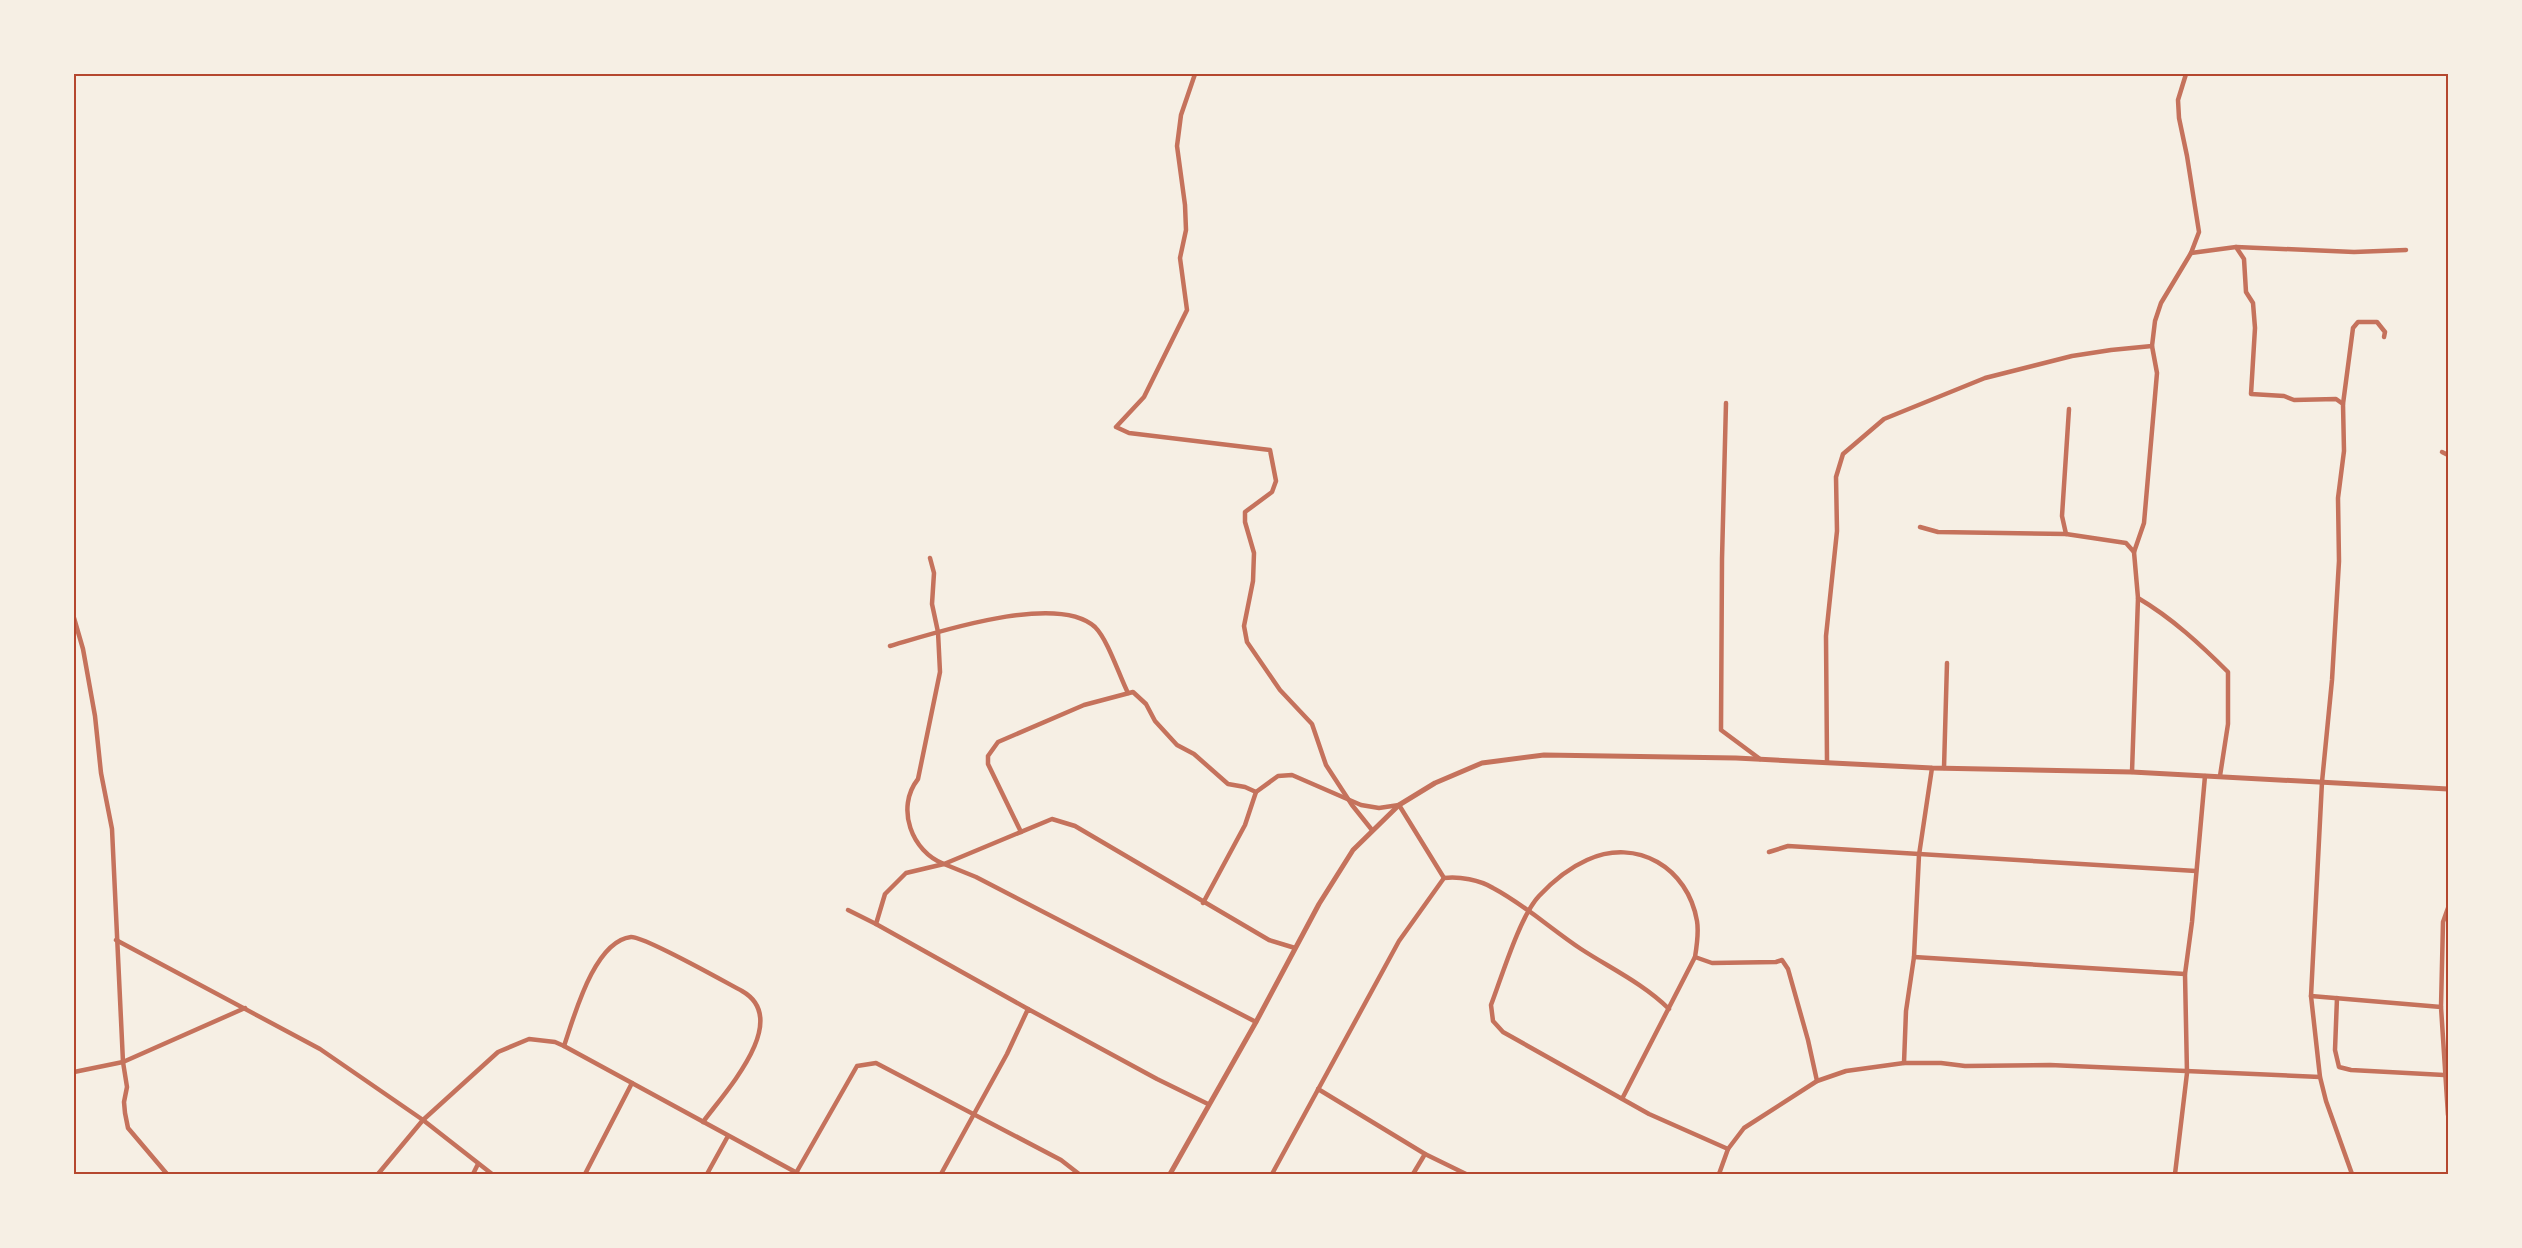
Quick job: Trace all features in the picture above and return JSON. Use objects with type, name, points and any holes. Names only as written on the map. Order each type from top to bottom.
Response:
[{"type":"street","points":[[1195,74],[1181,115],[1177,146],[1185,206],[1186,230],[1180,258],[1187,309],[1144,397],[1116,428],[1129,433],[1270,450],[1276,481],[1272,492],[1245,512],[1245,522],[1254,553],[1253,581],[1244,626],[1246,642],[1280,690],[1312,724],[1326,765],[1372,830]]},
{"type":"street","points":[[2132,772],[2138,598],[2134,552],[2144,523],[2157,373],[2152,346],[2155,321],[2161,303],[2191,253],[2199,232],[2179,118],[2178,100],[2186,74]]},
{"type":"street","points":[[2191,253],[2236,247],[2354,252],[2406,250]]},
{"type":"street","points":[[2236,247],[2244,259],[2246,292],[2253,303],[2251,394],[2284,396],[2294,400],[2336,399],[2343,404]]},
{"type":"street","points":[[2352,1174],[2320,1077],[2312,996],[2322,782],[2332,680],[2338,573],[2338,498],[2344,451],[2343,404],[2353,328],[2358,322],[2377,322],[2385,332],[2384,338]]},
{"type":"street","points":[[1827,762],[1826,636],[1837,531],[1836,477],[1843,454],[1884,419],[1985,378],[2072,357],[2152,346]]},
{"type":"street","points":[[1726,403],[1721,730],[1760,759]]},
{"type":"street","points":[[2066,534],[2062,516],[2069,409]]},
{"type":"street","points":[[2442,452],[2448,455]]},
{"type":"street","points":[[1920,527],[1938,532],[2066,534],[2126,543],[2134,552]]},
{"type":"street","points":[[930,558],[934,573],[932,604],[939,632],[940,672],[918,779],[913,785],[906,812],[917,842],[931,859],[976,877],[1257,1022]]},
{"type":"street","points":[[2138,598],[2157,609],[2205,649],[2228,672],[2228,724],[2220,776]]},
{"type":"street","points":[[890,646],[1002,617],[1034,614],[1080,616],[1100,633],[1128,693]]},
{"type":"street","points":[[74,618],[83,649],[95,716],[101,773],[112,829],[123,1062],[127,1087],[124,1102],[129,1128],[167,1174]]},
{"type":"street","points":[[1944,768],[1943,738],[1947,663]]},
{"type":"street","points":[[1021,832],[988,764],[988,756],[998,742],[1084,705],[1133,692],[1146,704],[1155,721],[1177,745],[1194,754],[1228,783],[1256,792]]},
{"type":"street","points":[[1170,1174],[1257,1022],[1319,904],[1353,850],[1399,805],[1435,783],[1482,763],[1544,755],[1704,757],[1932,768],[2132,772],[2448,789]]},
{"type":"street","points":[[1904,1063],[1906,1011],[1914,957],[1919,855],[1932,768]]},
{"type":"street","points":[[1203,903],[1245,825],[1256,792],[1278,776],[1292,775],[1348,799],[1379,808],[1399,805]]},
{"type":"street","points":[[2175,1174],[2187,1073],[2185,974],[2205,776]]},
{"type":"street","points":[[1399,805],[1444,878]]},
{"type":"street","points":[[876,924],[885,894],[906,873],[944,864],[1052,819],[1075,826],[1269,940],[1295,948]]},
{"type":"street","points":[[1769,852],[1788,846],[1883,850],[1919,855],[2196,871]]},
{"type":"street","points":[[1622,1099],[1695,957],[1698,937],[1697,920],[1688,891],[1672,871],[1645,856],[1629,852],[1589,859],[1553,882],[1529,909],[1491,1005],[1493,1021],[1503,1032],[1648,1114],[1728,1149]]},
{"type":"street","points":[[1272,1174],[1400,941],[1444,878],[1451,877],[1482,883],[1529,909],[1565,938],[1655,996],[1669,1009]]},
{"type":"street","points":[[2448,908],[2443,922],[2441,1007],[2448,1115]]},
{"type":"street","points":[[848,910],[1157,1079],[1208,1104]]},
{"type":"street","points":[[564,1046],[580,997],[594,969],[608,950],[630,937],[639,938],[670,953],[753,997],[758,1006],[760,1025],[758,1038],[746,1063],[703,1122]]},
{"type":"street","points":[[116,940],[320,1049],[423,1120],[492,1174]]},
{"type":"street","points":[[1695,957],[1712,963],[1782,960],[1788,969],[1817,1081]]},
{"type":"street","points":[[1914,957],[2185,974]]},
{"type":"street","points":[[2312,996],[2441,1007]]},
{"type":"street","points":[[2337,998],[2335,1050],[2339,1067],[2351,1070],[2444,1075]]},
{"type":"street","points":[[74,1072],[123,1062],[246,1008]]},
{"type":"street","points":[[941,1174],[1028,1009]]},
{"type":"street","points":[[378,1174],[423,1120],[506,1047],[529,1039],[555,1042],[564,1046],[797,1174],[857,1066],[863,1063],[876,1063],[1061,1160],[1079,1174]]},
{"type":"street","points":[[1719,1174],[1728,1149],[1744,1128],[1817,1081],[1846,1071],[1904,1063],[1941,1063],[1965,1066],[2050,1065],[2187,1073],[2320,1077]]},
{"type":"street","points":[[585,1174],[632,1083]]},
{"type":"street","points":[[1318,1089],[1425,1154],[1466,1174]]},
{"type":"street","points":[[707,1174],[728,1136]]},
{"type":"street","points":[[1413,1174],[1425,1154]]},
{"type":"street","points":[[473,1174],[478,1164]]}]
